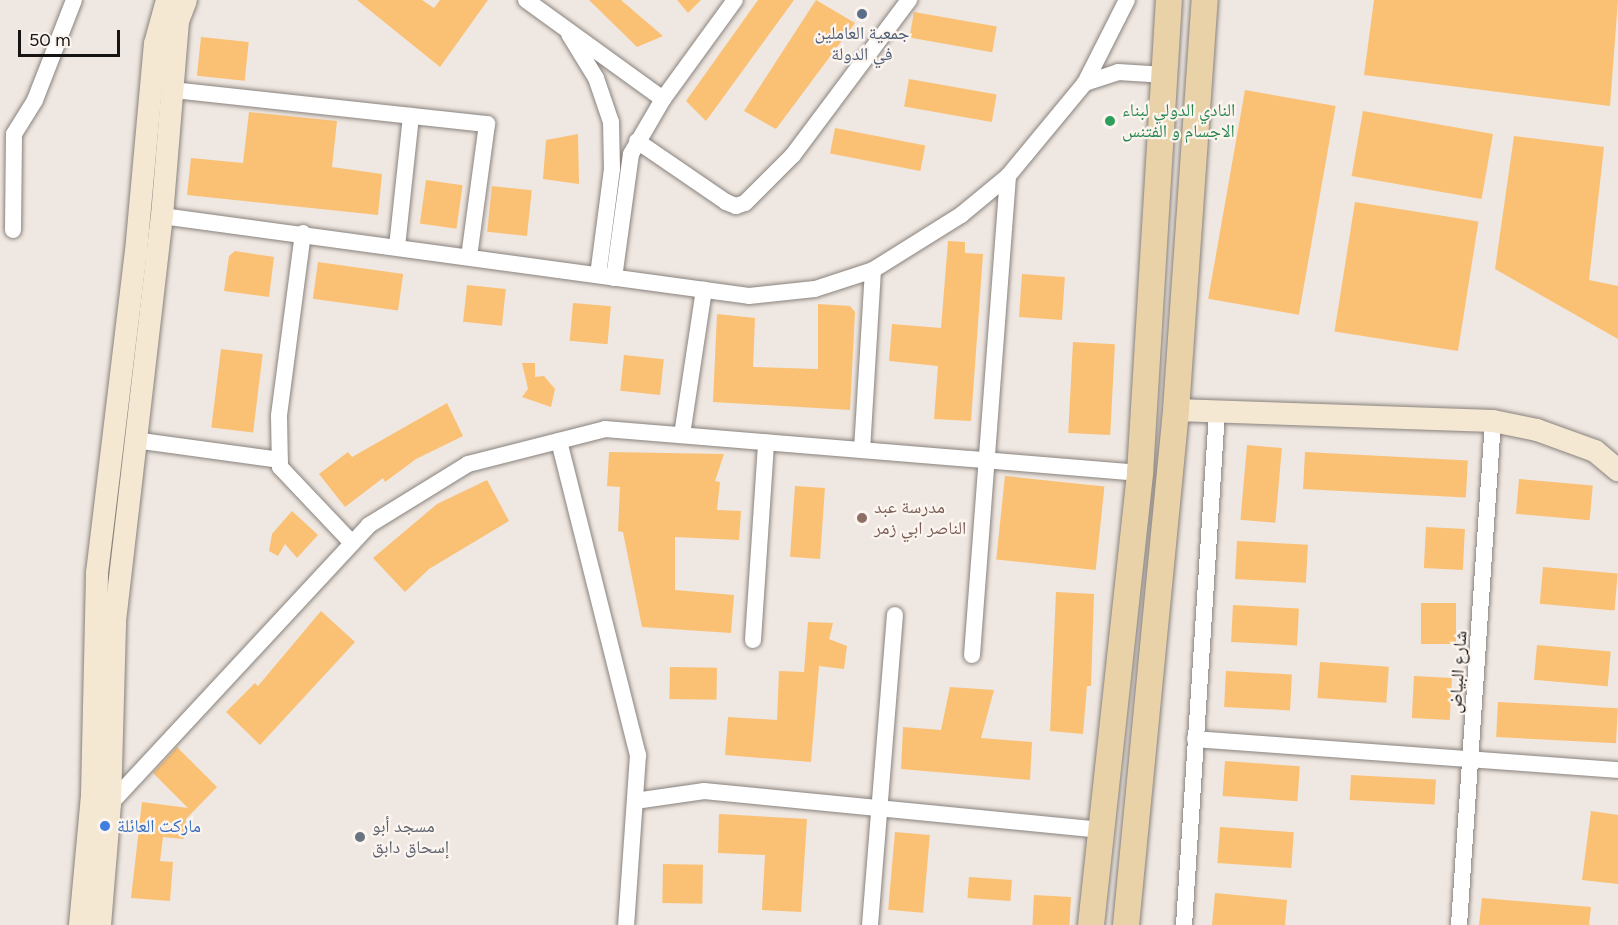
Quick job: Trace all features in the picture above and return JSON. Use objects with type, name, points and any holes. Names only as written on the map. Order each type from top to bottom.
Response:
[{"type":"main road","points":[[80,925],[92,795],[97,573],[136,252],[155,44],[167,0]]},
{"type":"main road","points":[[100,925],[110,804],[115,621],[134,440],[162,216],[178,21],[186,0]]},
{"type":"main road","points":[[1091,925],[1099,830],[1140,473],[1169,0]]},
{"type":"main road","points":[[1126,925],[1176,410],[1205,0]]},
{"type":"main road","points":[[1176,410],[1493,421],[1537,430],[1595,451],[1618,470]]},
{"type":"street","points":[[13,230],[14,134],[35,100],[74,0]]},
{"type":"street","points":[[526,0],[569,34],[663,99]]},
{"type":"street","points":[[606,277],[627,171],[637,141],[663,99],[735,0]]},
{"type":"street","points":[[637,141],[726,202],[736,206],[745,203],[793,155],[909,0]]},
{"type":"street","points":[[162,216],[303,233],[749,296],[815,289],[873,270],[961,215],[1008,176],[1085,83],[1126,0]]},
{"type":"street","points":[[569,34],[601,88],[613,146],[606,277]]},
{"type":"street","points":[[1085,83],[1129,71],[1166,75]]},
{"type":"street","points":[[173,90],[486,124],[469,257]]},
{"type":"street","points":[[397,247],[411,116]]},
{"type":"street","points":[[972,655],[1008,176]]},
{"type":"street","points":[[303,233],[279,416],[280,467],[352,543]]},
{"type":"street","points":[[862,450],[873,270]]},
{"type":"street","points":[[682,435],[705,290]]},
{"type":"street","points":[[1184,925],[1217,412]]},
{"type":"street","name":"شارع البياض","points":[[1458,925],[1473,759],[1493,421]]},
{"type":"street","points":[[110,804],[369,525],[468,464],[605,429],[1140,473]]},
{"type":"street","points":[[134,440],[280,460]]},
{"type":"street","points":[[559,441],[638,755],[626,925]]},
{"type":"street","points":[[753,640],[766,442]]},
{"type":"street","points":[[870,925],[895,615]]},
{"type":"street","points":[[1195,739],[1618,770]]},
{"type":"street","points":[[635,801],[704,791],[1099,830]]},
{"type":"building","points":[[357,0],[422,0],[434,8],[440,0],[488,0],[440,67]]},
{"type":"building","points":[[589,0],[621,0],[663,36],[637,47]]},
{"type":"building","points":[[677,0],[701,0],[688,13]]},
{"type":"building","points":[[758,0],[794,0],[706,121],[686,101]]},
{"type":"building","points":[[816,0],[855,23],[776,129],[744,111]]},
{"type":"building","points":[[1374,0],[1618,0],[1610,106],[1364,75]]},
{"type":"building","points":[[914,12],[997,27],[992,52],[909,38]]},
{"type":"building","points":[[201,37],[249,42],[245,81],[197,76]]},
{"type":"building","points":[[909,79],[997,94],[992,122],[904,107]]},
{"type":"building","points":[[1245,90],[1336,106],[1299,315],[1208,299]]},
{"type":"building","points":[[1363,111],[1493,134],[1482,199],[1352,176]]},
{"type":"building","points":[[249,112],[337,121],[332,167],[382,174],[378,215],[187,195],[191,158],[243,163]]},
{"type":"building","points":[[835,128],[925,146],[920,171],[830,154]]},
{"type":"building","points":[[578,134],[579,184],[543,179],[546,140]]},
{"type":"building","points":[[1514,136],[1604,147],[1589,280],[1618,286],[1618,339],[1495,269]]},
{"type":"building","points":[[426,180],[463,185],[457,229],[420,224]]},
{"type":"building","points":[[492,186],[532,190],[527,236],[487,232]]},
{"type":"building","points":[[1355,202],[1478,222],[1458,351],[1335,331]]},
{"type":"building","points":[[948,241],[965,242],[965,253],[983,254],[971,421],[934,419],[938,366],[889,361],[892,324],[941,328]]},
{"type":"building","points":[[235,251],[274,257],[269,297],[224,291],[229,256]]},
{"type":"building","points":[[318,262],[403,274],[398,311],[313,299]]},
{"type":"building","points":[[1022,274],[1065,277],[1062,320],[1019,317]]},
{"type":"building","points":[[467,285],[506,289],[502,326],[463,322]]},
{"type":"building","points":[[573,303],[611,306],[608,344],[570,341]]},
{"type":"building","points":[[818,304],[850,306],[855,312],[850,410],[713,402],[717,314],[755,318],[753,367],[818,369]]},
{"type":"building","points":[[1073,342],[1115,344],[1110,435],[1068,433]]},
{"type":"building","points":[[221,349],[263,354],[253,433],[211,427]]},
{"type":"building","points":[[624,355],[664,359],[660,395],[620,391]]},
{"type":"building","points":[[522,363],[535,363],[535,377],[544,376],[555,389],[551,407],[522,397],[528,389]]},
{"type":"building","points":[[447,403],[463,436],[416,459],[385,482],[383,478],[345,507],[319,474],[348,452],[352,457]]},
{"type":"building","points":[[1247,445],[1282,448],[1275,523],[1240,520]]},
{"type":"building","points":[[609,452],[724,454],[715,481],[720,482],[717,510],[741,511],[739,540],[675,537],[675,590],[734,595],[731,633],[642,627],[623,532],[618,531],[620,487],[607,486]]},
{"type":"building","points":[[1305,452],[1468,461],[1466,497],[1303,489]]},
{"type":"building","points":[[1005,476],[1104,486],[1096,570],[996,560]]},
{"type":"building","points":[[1519,479],[1593,485],[1590,520],[1516,514]]},
{"type":"building","points":[[487,480],[509,521],[429,569],[405,592],[373,558],[437,504]]},
{"type":"building","points":[[795,486],[825,488],[820,559],[790,557]]},
{"type":"building","points":[[292,511],[318,535],[297,558],[285,544],[278,556],[269,551],[272,534]]},
{"type":"building","points":[[1426,527],[1465,529],[1463,570],[1424,568]]},
{"type":"building","points":[[1237,541],[1308,545],[1306,583],[1235,579]]},
{"type":"building","points":[[1543,567],[1618,574],[1614,610],[1540,604]]},
{"type":"building","points":[[1056,592],[1094,594],[1091,686],[1087,686],[1083,734],[1050,731]]},
{"type":"building","points":[[1421,603],[1456,603],[1456,644],[1421,644]]},
{"type":"building","points":[[1233,605],[1299,608],[1297,645],[1231,642]]},
{"type":"building","points":[[321,611],[355,642],[260,745],[226,712],[255,683],[258,686]]},
{"type":"building","points":[[808,622],[833,623],[829,639],[847,646],[844,669],[819,666],[811,762],[725,755],[728,717],[777,720],[779,671],[804,672]]},
{"type":"building","points":[[1537,645],[1611,651],[1608,686],[1534,680]]},
{"type":"building","points":[[1320,662],[1389,667],[1386,703],[1317,698]]},
{"type":"building","points":[[670,667],[717,668],[716,700],[669,699]]},
{"type":"building","points":[[1226,671],[1292,674],[1290,710],[1224,707]]},
{"type":"building","points":[[1414,676],[1452,678],[1450,720],[1412,718]]},
{"type":"building","points":[[950,687],[994,690],[981,738],[1032,742],[1030,780],[901,769],[903,727],[941,730]]},
{"type":"building","points":[[1498,702],[1618,708],[1616,743],[1496,737]]},
{"type":"building","points":[[177,747],[217,787],[186,819],[184,839],[163,837],[160,861],[173,862],[170,901],[131,898],[142,802],[188,808],[153,773]]},
{"type":"building","points":[[1225,761],[1300,766],[1297,801],[1223,796]]},
{"type":"building","points":[[1351,775],[1436,779],[1435,804],[1350,800]]},
{"type":"building","points":[[1591,811],[1618,815],[1618,884],[1582,880]]},
{"type":"building","points":[[719,814],[807,819],[801,912],[762,910],[765,855],[718,853]]},
{"type":"building","points":[[1220,827],[1294,832],[1291,868],[1217,863]]},
{"type":"building","points":[[895,832],[930,835],[923,913],[888,910]]},
{"type":"building","points":[[663,864],[703,865],[702,904],[662,903]]},
{"type":"building","points":[[969,877],[1012,880],[1010,901],[968,898]]},
{"type":"building","points":[[1215,893],[1287,900],[1285,925],[1212,925]]},
{"type":"building","points":[[1034,895],[1071,897],[1069,925],[1032,925]]},
{"type":"building","points":[[1482,898],[1591,907],[1589,925],[1479,925]]},
{"type":"place","name":"جمعية العاملين في الدولة","points":[[862,14]]},
{"type":"place","name":"النادي الدولي لبناء الاجسام و الفتنس","points":[[1110,121]]},
{"type":"place","name":"مدرسة عبد الناصر ابي زمر","points":[[862,518]]},
{"type":"place","name":"ماركت العائلة","points":[[105,826]]},
{"type":"place","name":"مسجد أبو إسحاق دابق","points":[[360,837]]}]
